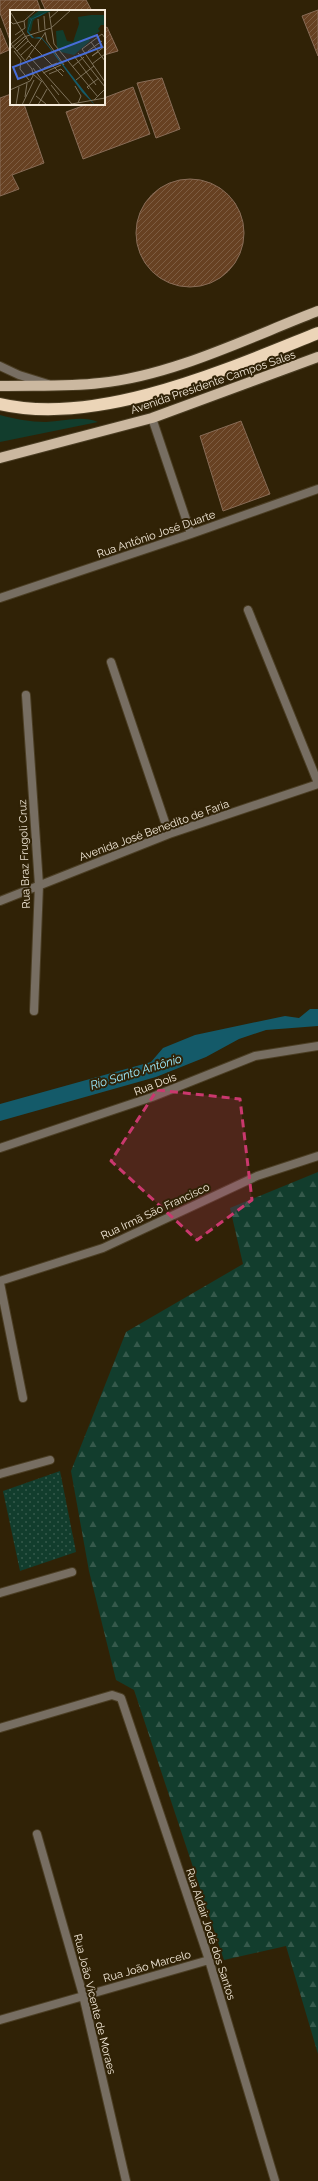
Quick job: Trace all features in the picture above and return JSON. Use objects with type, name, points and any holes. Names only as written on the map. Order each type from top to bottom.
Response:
[{"type":"highway","points":[[0,404],[16,407],[61,409],[116,401],[160,391],[202,379],[318,333]]},
{"type":"main road","points":[[0,386],[100,383],[171,368],[318,311]]},
{"type":"main road","name":"Avenida Presidente Campos Sales","points":[[0,458],[152,418],[318,358]]},
{"type":"street","points":[[0,366],[19,375],[49,384]]},
{"type":"street","points":[[152,418],[191,534]]},
{"type":"street","name":"Rua Antônio José Duarte","points":[[0,598],[191,534],[318,489]]},
{"type":"street","points":[[248,610],[318,783]]},
{"type":"street","points":[[111,662],[169,834]]},
{"type":"street","name":"Rua Braz Frugoli Cruz","points":[[26,696],[39,885],[34,1011]]},
{"type":"street","name":"Avenida José Benedito de Faria","points":[[0,901],[169,834],[318,783]]},
{"type":"street","name":"Rua Dois","points":[[0,1148],[152,1097],[255,1056],[318,1046]]},
{"type":"street","name":"Rua Irmã São Francisco","points":[[0,1282],[103,1248],[257,1176],[318,1156]]},
{"type":"street","points":[[0,1282],[23,1398]]},
{"type":"street","points":[[0,1474],[50,1460]]},
{"type":"street","points":[[0,1593],[72,1572]]},
{"type":"street","name":"Rua Aldair Jodé dos Santos","points":[[0,1728],[112,1695],[119,1696],[122,1700],[209,1960],[274,2181]]},
{"type":"street","name":"Rua João Vicente de Moraes","points":[[37,1834],[83,1995],[126,2181]]},
{"type":"street","name":"Rua João Marcelo","points":[[0,2020],[209,1960]]},
{"type":"highlighted area","points":[[157,1090],[240,1099],[252,1200],[197,1240],[111,1161]]},
{"type":"green space","points":[[0,415],[17,419],[46,422],[86,419],[98,422],[0,442]]},
{"type":"green space","points":[[318,1172],[318,2054],[286,1946],[224,1960],[134,1690],[116,1680],[89,1571],[71,1471],[126,1332],[243,1264],[230,1208]]},
{"type":"green space","points":[[60,1471],[76,1552],[20,1571],[3,1491]]},
{"type":"water","name":"Rio Santo Antônio","points":[[310,1009],[318,1009],[318,1026],[266,1030],[239,1039],[206,1057],[156,1077],[0,1121],[0,1104],[151,1062],[163,1048],[195,1035],[285,1016],[299,1018]]},
{"type":"building","points":[[0,0],[37,0],[41,10],[10,10],[10,40],[0,13]]},
{"type":"building","points":[[41,0],[86,0],[91,10],[46,10]]},
{"type":"building","points":[[318,10],[318,56],[302,16]]},
{"type":"building","points":[[107,27],[118,51],[105,55],[105,28]]},
{"type":"building","points":[[0,28],[9,50],[0,54]]},
{"type":"building","points":[[162,78],[180,129],[156,138],[137,83]]},
{"type":"building","points":[[133,87],[150,134],[83,159],[66,112],[85,105],[105,105],[105,98]]},
{"type":"building","points":[[10,94],[10,105],[24,105],[44,163],[12,175],[19,189],[0,196],[0,98]]},
{"type":"building","points":[[190,179],[200,180],[220,188],[228,195],[235,203],[243,223],[243,243],[235,263],[228,271],[220,278],[200,286],[190,287],[180,286],[160,278],[152,271],[145,263],[137,243],[136,233],[137,223],[145,203],[152,195],[160,188],[180,180]]},
{"type":"building","points":[[241,421],[270,494],[223,511],[200,436]]}]
